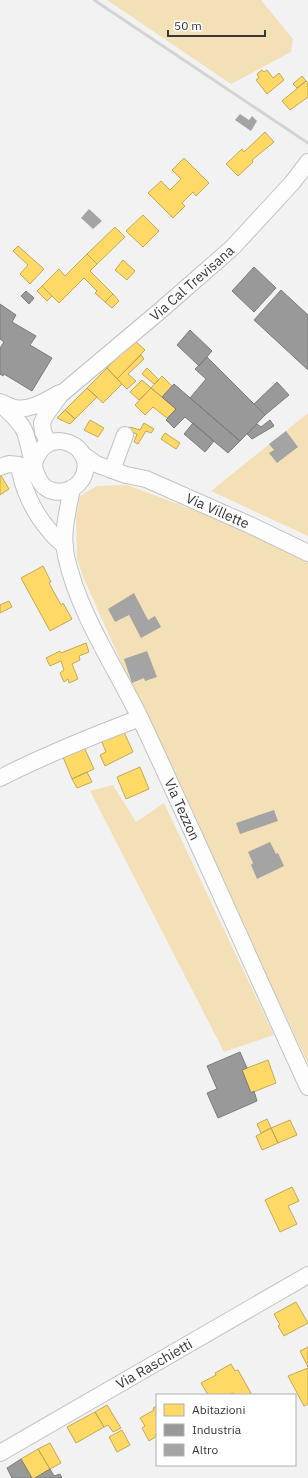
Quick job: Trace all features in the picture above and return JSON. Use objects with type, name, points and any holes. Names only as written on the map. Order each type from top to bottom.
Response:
[{"type":"street","name":"Via Cal Trevisana","points":[[47,444],[42,423],[45,416],[62,393],[232,248],[292,183],[308,162]]},
{"type":"street","name":"Via Cal Trevisana","points":[[0,403],[15,408],[24,409],[62,393]]},
{"type":"street","points":[[62,393],[55,412],[54,427],[57,433],[78,449],[85,460],[84,475],[76,485]]},
{"type":"street","points":[[0,403],[23,415],[34,426],[47,444],[40,450],[34,464]]},
{"type":"street","points":[[0,403],[20,423],[24,430],[35,472],[38,480],[44,486]]},
{"type":"street","points":[[119,472],[125,435]]},
{"type":"street","name":"Via Villette","points":[[47,444],[60,440],[78,449],[96,464],[146,479],[250,525],[308,553]]},
{"type":"street","points":[[0,467],[9,464],[19,465],[24,488],[37,514],[49,530],[65,538]]},
{"type":"street","name":"Via Villette","points":[[44,486],[57,492],[65,491],[91,478],[119,472]]},
{"type":"street","name":"Via Tezzon","points":[[65,538],[76,485]]},
{"type":"street","name":"Via Tezzon","points":[[44,486],[55,500],[65,538],[66,557],[73,581],[86,614],[140,718],[308,1087]]},
{"type":"street","points":[[0,778],[91,736],[140,718]]},
{"type":"street","name":"Via Raschietti","points":[[0,1453],[308,1276]]},
{"type":"shaded area","points":[[107,0],[261,0],[293,39],[291,52],[231,84]]},
{"type":"shaded area","points":[[308,413],[308,536],[211,491]]},
{"type":"shaded area","points":[[127,485],[205,514],[308,562],[308,1063],[168,767],[84,579],[77,559],[76,518],[80,496],[97,486]]},
{"type":"shaded area","points":[[113,785],[136,822],[164,803],[274,1035],[224,1052],[90,791]]},
{"type":"building: Abitazioni","points":[[262,70],[264,72],[267,70],[273,78],[279,73],[284,80],[267,94],[256,80],[259,78],[257,74]]},
{"type":"building: Abitazioni","points":[[302,76],[306,81],[297,88],[293,84]]},
{"type":"building: Abitazioni","points":[[306,81],[308,83],[308,97],[290,110],[282,101]]},
{"type":"building: Abitazioni","points":[[265,132],[274,142],[252,160],[253,162],[238,176],[226,164],[242,149],[244,152]]},
{"type":"building: Abitazioni","points":[[184,158],[209,183],[196,196],[193,192],[182,203],[185,206],[173,218],[148,193],[161,181],[170,190],[181,179],[172,170]]},
{"type":"building: Abitazioni","points":[[143,215],[159,231],[143,247],[126,231]]},
{"type":"building: Abitazioni","points":[[115,227],[125,237],[97,264],[87,254]]},
{"type":"building: Abitazioni","points":[[18,246],[44,269],[30,284],[20,274],[28,265],[13,251]]},
{"type":"building: Abitazioni","points":[[87,254],[97,264],[90,271],[113,294],[105,302],[95,293],[97,291],[84,278],[59,303],[42,286],[59,269],[65,276]]},
{"type":"building: Abitazioni","points":[[123,260],[135,271],[127,280],[115,270]]},
{"type":"building: Abitazioni","points":[[42,286],[52,296],[47,301],[37,291]]},
{"type":"building: Abitazioni","points":[[113,294],[119,301],[112,308],[105,302]]},
{"type":"building: Abitazioni","points":[[134,340],[145,350],[117,379],[107,368]]},
{"type":"building: Abitazioni","points":[[141,355],[144,359],[128,374],[136,381],[127,389],[117,379]]},
{"type":"building: Abitazioni","points":[[107,368],[122,384],[103,403],[87,388]]},
{"type":"building: Abitazioni","points":[[147,368],[159,380],[154,384],[142,374]]},
{"type":"building: Abitazioni","points":[[162,376],[172,386],[162,397],[151,388]]},
{"type":"building: Abitazioni","points":[[142,380],[151,388],[139,400],[130,392]]},
{"type":"building: Abitazioni","points":[[87,388],[97,397],[75,419],[65,410]]},
{"type":"building: Abitazioni","points":[[151,388],[176,409],[167,418],[153,407],[145,415],[135,405]]},
{"type":"building: Abitazioni","points":[[65,410],[75,419],[70,424],[57,418]]},
{"type":"building: Abitazioni","points":[[90,420],[104,428],[98,437],[84,430]]},
{"type":"building: Abitazioni","points":[[144,423],[154,429],[151,433],[146,431],[138,444],[134,442],[137,434],[129,431],[130,427],[140,430]]},
{"type":"building: Abitazioni","points":[[165,433],[180,443],[176,449],[161,439]]},
{"type":"building: Abitazioni","points":[[0,474],[9,489],[0,495]]},
{"type":"building: Abitazioni","points":[[43,566],[51,582],[49,583],[61,605],[63,603],[72,619],[50,631],[21,578]]},
{"type":"building: Abitazioni","points":[[9,601],[12,607],[0,613],[0,605]]},
{"type":"building: Abitazioni","points":[[86,643],[89,652],[79,656],[80,660],[72,664],[78,679],[69,683],[68,679],[64,682],[60,673],[64,670],[61,661],[50,666],[46,658],[60,651],[61,653]]},
{"type":"building: Abitazioni","points":[[123,730],[133,752],[105,766],[100,755],[106,752],[101,740]]},
{"type":"building: Abitazioni","points":[[84,747],[94,769],[72,779],[63,757]]},
{"type":"building: Abitazioni","points":[[140,767],[149,789],[126,799],[117,777]]},
{"type":"building: Abitazioni","points":[[87,772],[92,782],[77,788],[72,779]]},
{"type":"building: Abitazioni","points":[[268,1060],[276,1083],[251,1093],[242,1070]]},
{"type":"building: Abitazioni","points":[[267,1119],[271,1128],[261,1133],[257,1124]]},
{"type":"building: Abitazioni","points":[[290,1120],[297,1135],[278,1143],[271,1128]]},
{"type":"building: Abitazioni","points":[[271,1128],[278,1143],[262,1150],[256,1136]]},
{"type":"building: Abitazioni","points":[[292,1187],[299,1201],[288,1206],[297,1224],[280,1232],[265,1200]]},
{"type":"building: Abitazioni","points":[[296,1302],[308,1323],[284,1336],[278,1326],[280,1325],[274,1314]]},
{"type":"building: Abitazioni","points":[[308,1347],[308,1367],[300,1351]]},
{"type":"building: Abitazioni","points":[[231,1364],[235,1371],[238,1370],[251,1394],[207,1394],[201,1383],[216,1375],[215,1373]]},
{"type":"building: Abitazioni","points":[[308,1368],[308,1404],[304,1406],[288,1376]]},
{"type":"building: Abitazioni","points":[[107,1405],[121,1428],[113,1432],[108,1425],[104,1427],[95,1412]]},
{"type":"building: Abitazioni","points":[[156,1406],[156,1437],[149,1441],[142,1428],[145,1426],[140,1418],[154,1410],[153,1408]]},
{"type":"building: Abitazioni","points":[[95,1412],[104,1427],[76,1443],[67,1427]]},
{"type":"building: Abitazioni","points":[[122,1430],[130,1445],[117,1452],[109,1437]]},
{"type":"building: Abitazioni","points":[[50,1443],[61,1463],[50,1469],[38,1449]]},
{"type":"building: Abitazioni","points":[[38,1449],[50,1469],[35,1478],[32,1478],[21,1459]]},
{"type":"building: Industria","points":[[254,267],[276,288],[254,312],[232,291]]},
{"type":"building: Industria","points":[[281,290],[308,315],[308,370],[254,320]]},
{"type":"building: Industria","points":[[26,291],[34,298],[29,304],[21,296]]},
{"type":"building: Industria","points":[[0,304],[16,315],[12,322],[36,336],[30,345],[52,358],[32,391],[4,374],[3,376],[0,374],[0,348],[4,342],[0,339]]},
{"type":"building: Industria","points":[[190,330],[212,351],[199,366],[177,345]]},
{"type":"building: Industria","points":[[207,357],[265,415],[240,441],[190,398],[206,379],[195,369]]},
{"type":"building: Industria","points":[[277,382],[289,395],[265,415],[254,404]]},
{"type":"building: Industria","points":[[174,384],[240,441],[228,453],[185,417],[174,428],[166,420],[176,409],[162,397]]},
{"type":"building: Industria","points":[[270,420],[274,426],[252,439],[247,434],[257,424],[261,427]]},
{"type":"building: Industria","points":[[193,423],[214,441],[205,452],[184,434]]},
{"type":"building: Industria","points":[[240,1052],[247,1068],[242,1070],[251,1093],[254,1091],[257,1101],[218,1118],[207,1093],[217,1089],[207,1066]]},
{"type":"building: Industria","points":[[21,1459],[32,1478],[12,1478],[7,1468]]},
{"type":"building: Industria","points":[[50,1469],[54,1476],[60,1474],[62,1478],[35,1478]]},
{"type":"building: Altro","points":[[240,114],[249,120],[252,116],[257,121],[251,131],[235,120]]},
{"type":"building: Altro","points":[[89,209],[102,221],[93,229],[81,218]]},
{"type":"building: Altro","points":[[286,431],[298,447],[277,463],[269,453],[274,450],[269,444]]},
{"type":"building: Altro","points":[[134,593],[148,620],[155,616],[161,627],[141,638],[129,615],[115,622],[108,609]]},
{"type":"building: Altro","points":[[147,651],[157,677],[145,681],[144,678],[132,683],[124,659]]},
{"type":"building: Altro","points":[[274,810],[278,821],[240,834],[236,823]]},
{"type":"building: Altro","points":[[270,842],[276,854],[278,853],[284,866],[257,879],[251,865],[253,863],[248,852]]},
{"type":"railway","points":[[94,0],[308,143]]}]
